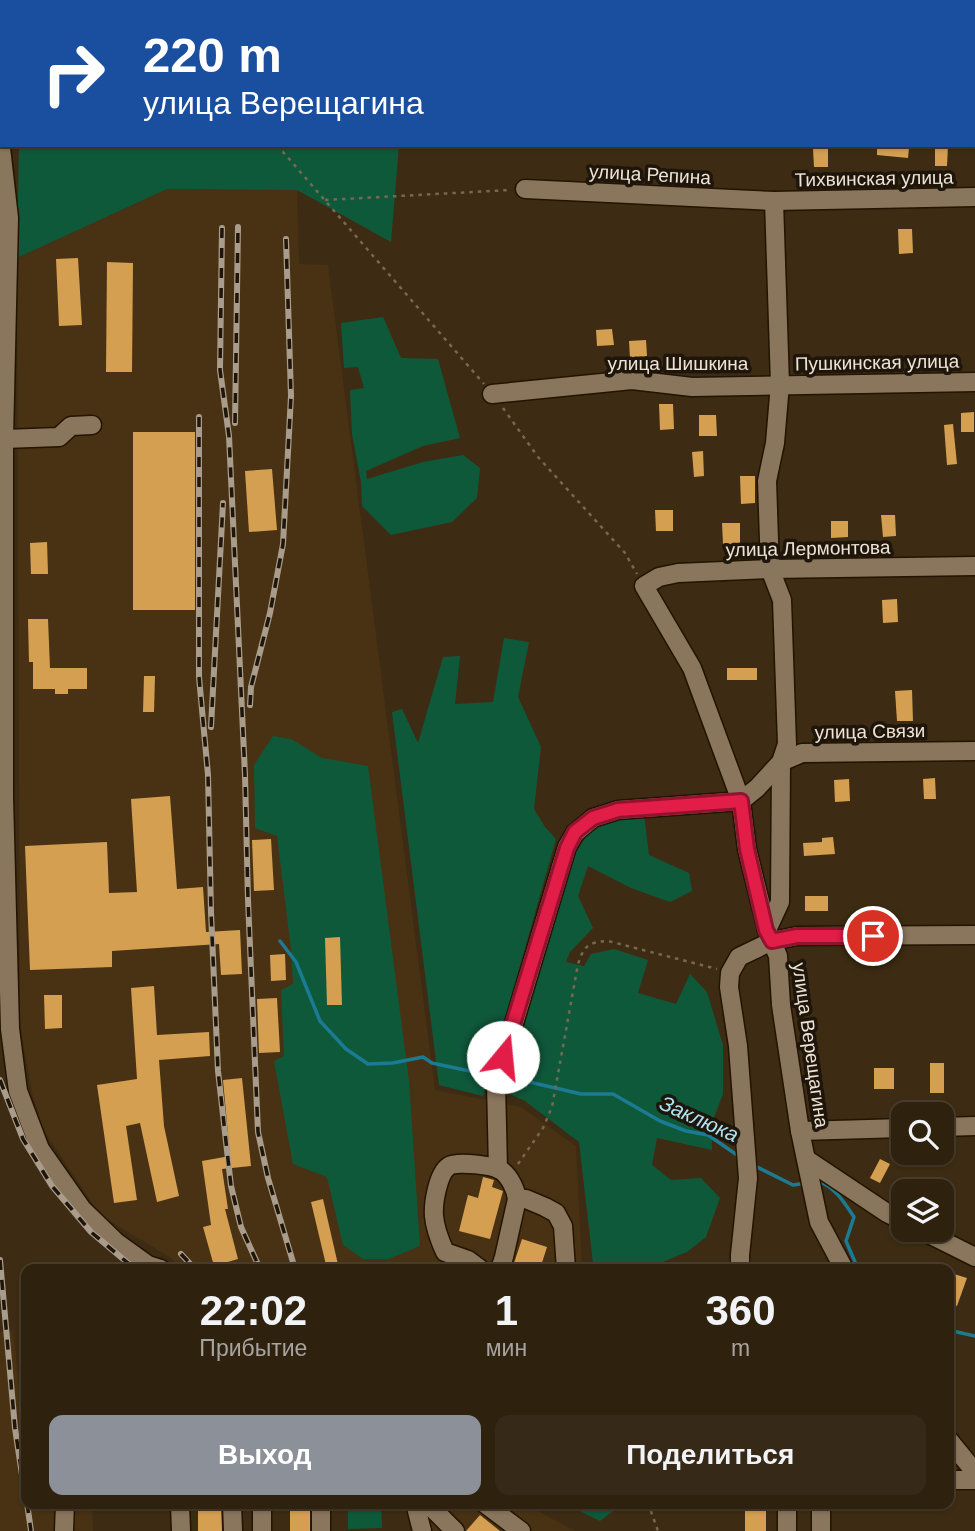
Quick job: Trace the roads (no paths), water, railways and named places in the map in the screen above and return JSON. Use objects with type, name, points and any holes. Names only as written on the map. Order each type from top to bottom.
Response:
[{"type":"street","points":[[1,147],[9,218],[4,439],[5,824],[10,1029],[18,1091],[40,1149],[82,1209],[116,1242],[147,1264]]},
{"type":"street","name":"улица Репина","points":[[525,189],[774,201]]},
{"type":"street","name":"Тихвинская улица","points":[[774,201],[975,197]]},
{"type":"street","points":[[769,936],[780,902],[781,762],[788,744],[782,600],[770,569],[766,481],[775,443],[780,384],[774,201]]},
{"type":"street","name":"улица Шишкина","points":[[492,394],[632,380],[692,387],[780,384]]},
{"type":"street","name":"Пушкинская улица","points":[[780,384],[975,382]]},
{"type":"street","points":[[4,439],[59,437],[71,426],[92,425]]},
{"type":"street","name":"улица Лермонтова","points":[[644,586],[659,577],[678,573],[975,566]]},
{"type":"street","name":"улица Верещагина","points":[[644,586],[692,668],[741,801],[747,849],[769,936],[778,956],[781,1005],[800,1131],[819,1222],[841,1264]]},
{"type":"street","name":"улица Связи","points":[[781,762],[802,753],[975,751]]},
{"type":"street","points":[[502,1264],[517,1199],[516,1191],[503,1174],[496,1083],[567,848],[575,832],[593,818],[618,810],[741,801],[781,762]]},
{"type":"street","points":[[740,1264],[748,1178],[738,1046],[729,986],[730,972],[739,957],[769,936],[975,935]]},
{"type":"street","points":[[954,1127],[975,1126]]},
{"type":"street","points":[[800,1131],[891,1128]]},
{"type":"street","points":[[472,1264],[445,1252],[437,1233],[434,1215],[439,1178],[448,1166],[458,1162],[503,1174]]},
{"type":"street","points":[[809,1175],[891,1215]]},
{"type":"street","points":[[517,1199],[526,1199],[556,1213],[563,1226],[566,1264]]},
{"type":"street","points":[[945,1242],[975,1257]]},
{"type":"street","points":[[954,1446],[975,1472]]},
{"type":"street","points":[[954,1480],[975,1480]]},
{"type":"street","points":[[64,1531],[65,1509]]},
{"type":"street","points":[[180,1509],[181,1531]]},
{"type":"street","points":[[232,1509],[233,1531]]},
{"type":"street","points":[[262,1509],[262,1531]]},
{"type":"street","points":[[321,1509],[321,1531]]},
{"type":"street","points":[[416,1509],[422,1531]]},
{"type":"street","points":[[433,1509],[455,1531]]},
{"type":"street","points":[[492,1509],[521,1531]]},
{"type":"street","points":[[787,1509],[787,1531]]},
{"type":"street","points":[[821,1509],[821,1531]]},
{"type":"waterway","name":"Заклюка","points":[[280,941],[296,962],[320,1021],[346,1049],[368,1064],[393,1063],[423,1057],[432,1063],[479,1073]]},
{"type":"waterway","name":"Заклюка","points":[[504,1076],[581,1094],[613,1094],[660,1121],[686,1131],[708,1135],[740,1157]]},
{"type":"waterway","name":"Заклюка","points":[[753,1165],[793,1185],[807,1183]]},
{"type":"waterway","name":"Заклюка","points":[[818,1181],[834,1191],[854,1217],[846,1241],[856,1264]]},
{"type":"waterway","name":"Заклюка","points":[[954,1331],[975,1336]]},
{"type":"railway","points":[[235,423],[238,227]]},
{"type":"railway","points":[[222,228],[220,370],[229,436],[258,1132],[268,1178],[294,1264]]},
{"type":"railway","points":[[250,705],[251,687],[270,613],[283,544],[291,396],[286,239]]},
{"type":"railway","points":[[199,417],[199,677],[208,775],[218,1071],[231,1186],[241,1227],[258,1264]]},
{"type":"railway","points":[[211,727],[223,503]]},
{"type":"railway","points":[[0,1080],[23,1139],[52,1186],[91,1232],[129,1264]]},
{"type":"railway","points":[[181,1254],[190,1264]]},
{"type":"railway","points":[[0,1260],[21,1468]]},
{"type":"railway","points":[[28,1509],[31,1531]]}]
